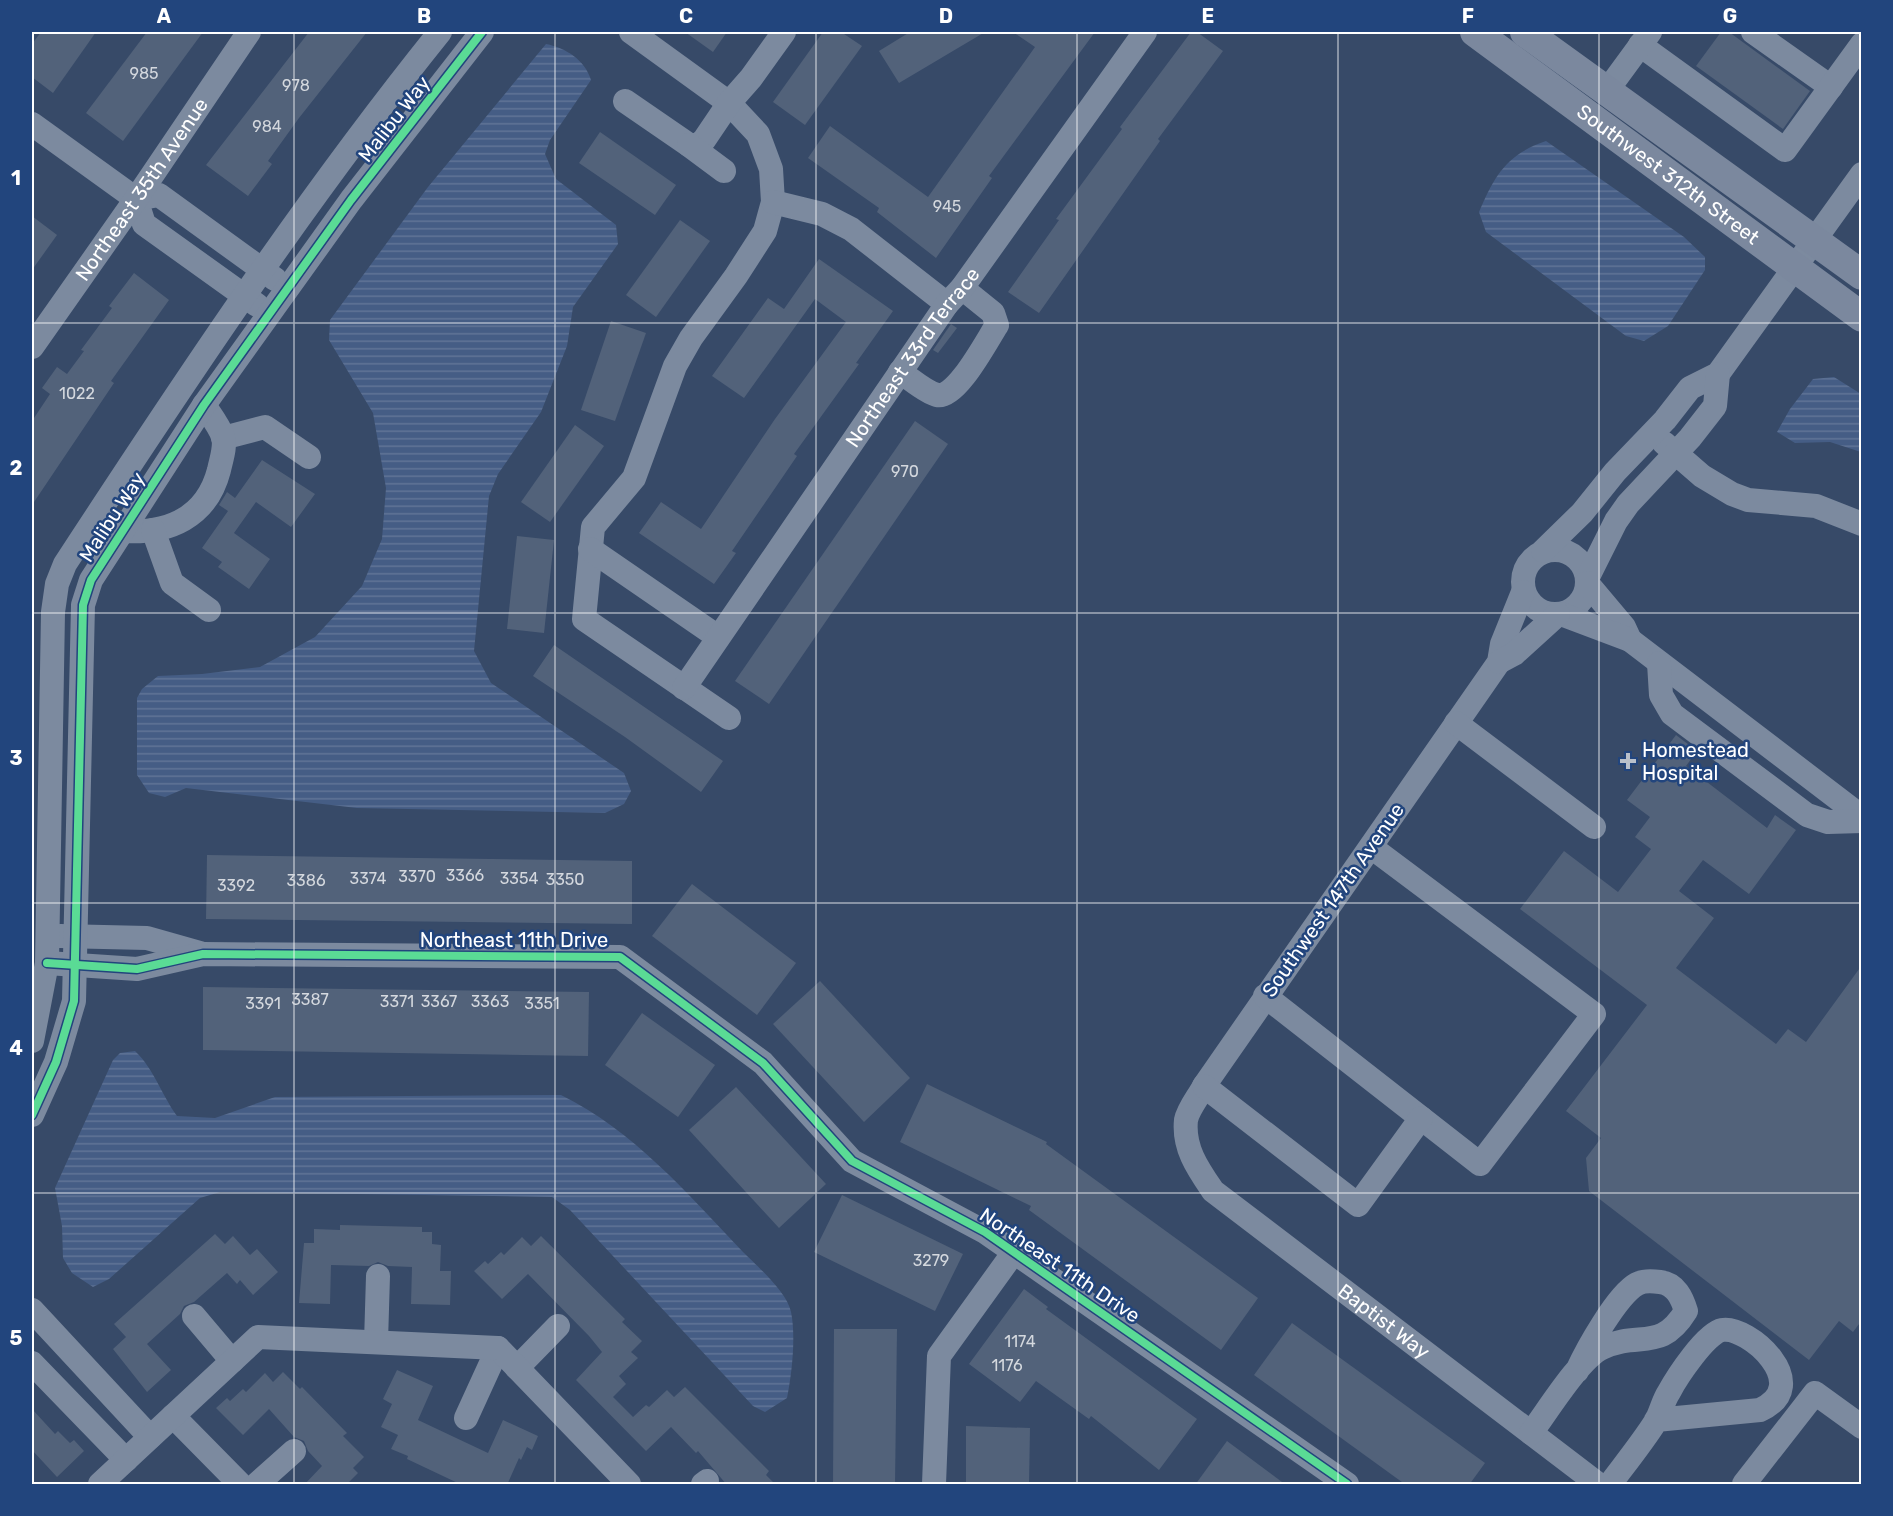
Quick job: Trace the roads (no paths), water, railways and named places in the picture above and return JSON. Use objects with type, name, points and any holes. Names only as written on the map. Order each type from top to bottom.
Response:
[{"type":"main road","name":"Southwest 312th Street","points":[[1475,32],[1862,317]]},
{"type":"main road","name":"Southwest 312th Street","points":[[1525,32],[1862,275]]},
{"type":"street","name":"Northeast 35th Avenue","points":[[32,347],[249,32]]},
{"type":"street","name":"Malibu Way","points":[[32,1041],[47,963],[53,612],[57,584],[65,564],[262,270],[362,129],[440,32]]},
{"type":"street","name":"Malibu Way","points":[[32,1115],[56,1062],[74,1001],[77,967],[82,605],[91,580],[204,405],[351,200],[482,32]]},
{"type":"street","points":[[689,145],[698,145],[705,140],[729,103],[751,78],[784,32]]},
{"type":"street","name":"Northeast 33rd Terrace","points":[[684,688],[900,372],[1145,32]]},
{"type":"street","points":[[1753,32],[1831,87]]},
{"type":"street","points":[[634,33],[729,103],[758,134],[771,169],[773,201],[765,231],[691,338],[675,366],[634,478],[594,527],[584,619],[729,718]]},
{"type":"street","points":[[1606,92],[1643,36],[1785,150],[1862,44]]},
{"type":"street","points":[[625,101],[724,171]]},
{"type":"street","points":[[32,124],[136,199],[144,224],[270,314]]},
{"type":"street","points":[[1862,174],[1812,240],[1718,374],[1689,388],[1653,433],[1615,472],[1582,513],[1543,551],[1529,561],[1525,569],[1523,591],[1535,607],[1630,640],[1862,819]]},
{"type":"street","points":[[136,199],[159,195],[288,288]]},
{"type":"street","points":[[773,201],[822,214],[955,296],[993,313],[997,326],[957,387],[947,394],[937,395],[900,372]]},
{"type":"street","points":[[1560,614],[1577,606],[1586,592],[1587,581],[1616,521],[1628,504],[1676,454],[1715,406],[1718,374]]},
{"type":"street","points":[[104,504],[122,531],[153,530],[178,523],[196,513],[216,479],[224,438],[204,405]]},
{"type":"street","points":[[224,438],[265,428],[309,457]]},
{"type":"street","points":[[1653,433],[1718,487],[1748,500],[1816,506],[1862,524]]},
{"type":"street","points":[[153,530],[171,583],[209,610]]},
{"type":"street","points":[[590,549],[718,637]]},
{"type":"street","points":[[1543,551],[1568,552],[1581,563],[1587,581],[1624,627],[1630,640]]},
{"type":"street","name":"Southwest 147th Avenue","points":[[1188,1145],[1186,1119],[1204,1086],[1499,662],[1502,644],[1523,591]]},
{"type":"street","name":"Southwest 147th Avenue","points":[[1499,662],[1514,654],[1560,614]]},
{"type":"street","points":[[1659,663],[1661,695],[1672,714],[1807,815],[1828,822],[1862,819]]},
{"type":"street","points":[[1456,723],[1594,827]]},
{"type":"street","points":[[1265,996],[1480,1164],[1594,1014],[1371,847]]},
{"type":"street","name":"Northeast 11th Drive","points":[[48,935],[147,938],[203,954]]},
{"type":"street","name":"Northeast 11th Drive","points":[[47,963],[77,967],[137,969],[203,954],[620,957],[763,1063],[852,1161],[985,1232],[1347,1485]]},
{"type":"street","points":[[1204,1086],[1358,1204],[1421,1119]]},
{"type":"street","name":"Baptist Way","points":[[1188,1145],[1194,1162],[1212,1191],[1598,1485]]},
{"type":"street","points":[[934,1485],[939,1356],[1014,1252]]},
{"type":"street","points":[[376,1342],[378,1276]]},
{"type":"street","points":[[1531,1433],[1577,1371],[1599,1331],[1624,1295],[1638,1283],[1653,1281],[1666,1283],[1681,1295],[1686,1311],[1675,1329],[1660,1337],[1630,1340],[1600,1349],[1577,1371]]},
{"type":"street","points":[[32,1310],[150,1437]]},
{"type":"street","points":[[194,1316],[232,1361]]},
{"type":"street","points":[[517,1368],[558,1326]]},
{"type":"street","points":[[1610,1485],[1656,1420],[1669,1392],[1709,1337],[1722,1330],[1735,1332],[1768,1354],[1780,1370],[1782,1391],[1772,1405],[1760,1410],[1656,1420]]},
{"type":"street","points":[[102,1484],[258,1337],[498,1348],[629,1485]]},
{"type":"street","points":[[466,1418],[498,1348]]},
{"type":"street","points":[[32,1363],[126,1460]]},
{"type":"street","points":[[1744,1485],[1815,1393],[1862,1426]]},
{"type":"street","points":[[173,1416],[240,1485]]},
{"type":"street","points":[[257,1485],[294,1450]]},
{"type":"water","points":[[546,44],[561,48],[574,56],[584,66],[591,80],[550,140],[545,154],[556,179],[616,225],[618,244],[573,307],[567,346],[541,412],[498,474],[489,496],[474,651],[491,683],[624,773],[631,791],[624,804],[605,813],[357,808],[186,788],[165,797],[149,793],[137,775],[137,698],[142,689],[158,676],[202,674],[260,667],[315,637],[362,586],[382,539],[386,488],[373,413],[329,340],[330,320],[428,187]]},
{"type":"water","points":[[1546,141],[1684,237],[1705,257],[1705,270],[1668,326],[1644,341],[1626,336],[1486,232],[1479,212],[1497,177],[1521,153]]},
{"type":"water","points":[[1834,377],[1861,394],[1861,452],[1830,442],[1795,443],[1777,432],[1790,409],[1813,379]]},
{"type":"water","points":[[135,1051],[142,1058],[177,1116],[215,1118],[275,1097],[561,1095],[587,1109],[636,1145],[701,1208],[784,1296],[791,1312],[793,1332],[793,1355],[787,1398],[765,1412],[753,1406],[570,1210],[552,1197],[220,1192],[200,1198],[109,1279],[93,1287],[72,1273],[63,1258],[62,1226],[55,1188],[113,1060],[120,1053]]},
{"type":"place","name":"Homestead Hospital","points":[[1628,761]]}]
